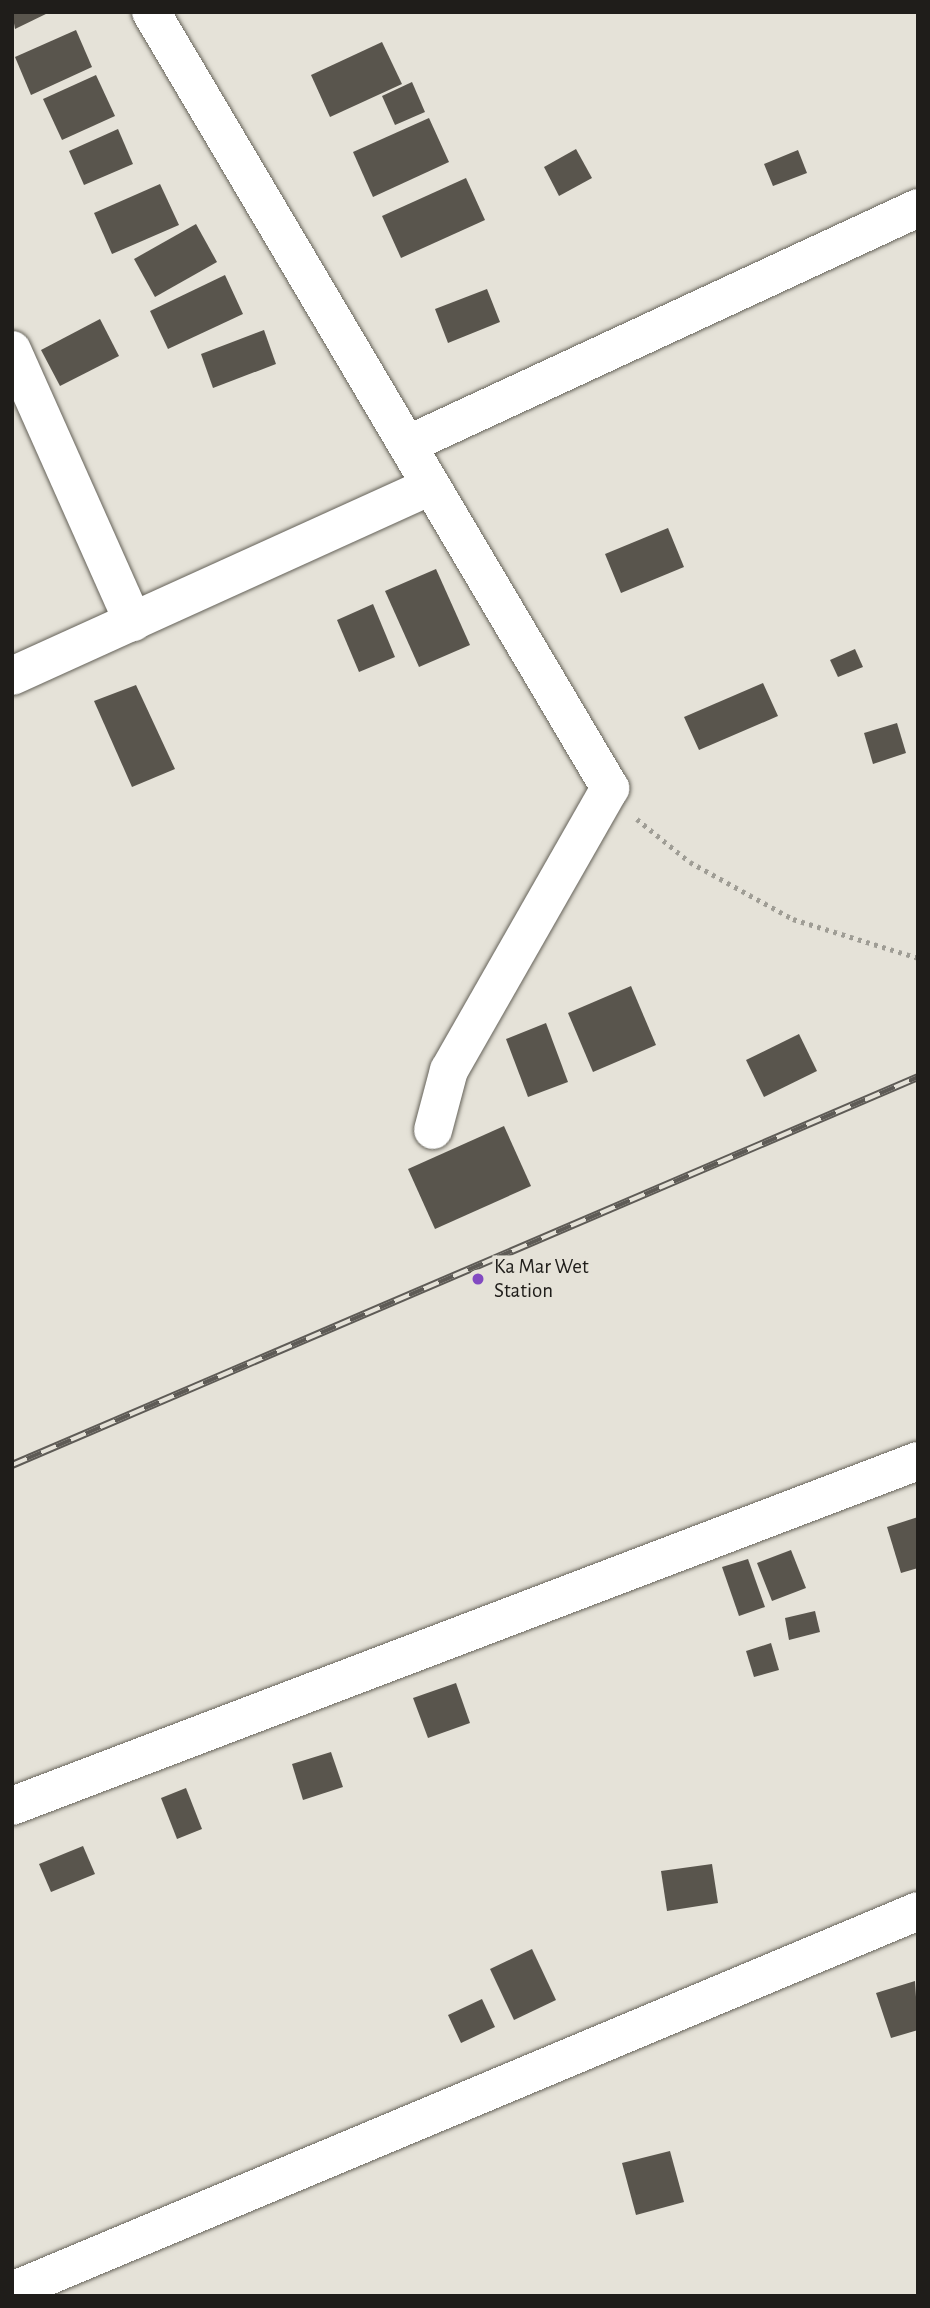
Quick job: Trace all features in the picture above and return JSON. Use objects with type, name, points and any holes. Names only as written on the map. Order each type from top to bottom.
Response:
[{"type":"street","points":[[151,12],[409,444],[430,486],[610,788],[449,1070],[433,1130]]},
{"type":"street","points":[[409,444],[918,208]]},
{"type":"street","points":[[12,350],[133,622]]},
{"type":"street","points":[[12,676],[430,486]]},
{"type":"street","points":[[12,1806],[918,1461]]},
{"type":"street","points":[[12,2291],[918,1911]]},
{"type":"path","points":[[610,788],[652,836],[701,869],[793,919],[918,958]]},
{"type":"building","points":[[12,12],[50,12],[15,29]]},
{"type":"building","points":[[76,30],[92,67],[31,95],[15,57]]},
{"type":"building","points":[[382,42],[402,84],[330,117],[311,75]]},
{"type":"building","points":[[96,75],[115,116],[62,140],[43,99]]},
{"type":"building","points":[[412,82],[425,112],[395,125],[382,96]]},
{"type":"building","points":[[429,118],[449,162],[373,197],[353,152]]},
{"type":"building","points":[[118,129],[133,164],[84,185],[69,151]]},
{"type":"building","points":[[576,149],[592,178],[559,196],[544,167]]},
{"type":"building","points":[[798,150],[807,173],[773,186],[764,164]]},
{"type":"building","points":[[466,178],[485,220],[401,258],[382,216]]},
{"type":"building","points":[[160,184],[179,225],[112,254],[94,213]]},
{"type":"building","points":[[196,224],[217,262],[155,297],[134,259]]},
{"type":"building","points":[[225,275],[243,314],[168,349],[150,311]]},
{"type":"building","points":[[487,289],[500,322],[448,343],[435,309]]},
{"type":"building","points":[[100,319],[119,356],[60,386],[41,350]]},
{"type":"building","points":[[264,330],[276,364],[213,388],[201,354]]},
{"type":"building","points":[[668,528],[684,567],[621,593],[605,554]]},
{"type":"building","points":[[436,569],[470,645],[419,667],[385,591]]},
{"type":"building","points":[[373,604],[395,657],[359,672],[337,620]]},
{"type":"building","points":[[855,649],[863,667],[838,677],[830,660]]},
{"type":"building","points":[[763,683],[778,716],[699,750],[684,717]]},
{"type":"building","points":[[136,685],[175,769],[132,787],[94,701]]},
{"type":"building","points":[[897,723],[906,753],[873,764],[864,733]]},
{"type":"building","points":[[631,986],[656,1045],[593,1072],[568,1013]]},
{"type":"building","points":[[546,1023],[568,1082],[528,1097],[506,1039]]},
{"type":"building","points":[[799,1034],[817,1071],[764,1097],[746,1060]]},
{"type":"building","points":[[504,1126],[531,1186],[435,1229],[408,1169]]},
{"type":"building","points":[[918,1517],[918,1568],[901,1573],[887,1527]]},
{"type":"building","points":[[791,1550],[806,1588],[772,1601],[757,1563]]},
{"type":"building","points":[[748,1559],[765,1607],[739,1616],[722,1567]]},
{"type":"building","points":[[815,1611],[820,1632],[789,1640],[785,1618]]},
{"type":"building","points":[[771,1643],[779,1670],[754,1677],[746,1651]]},
{"type":"building","points":[[456,1683],[470,1723],[428,1738],[413,1698]]},
{"type":"building","points":[[331,1752],[343,1787],[303,1800],[292,1764]]},
{"type":"building","points":[[186,1788],[202,1829],[177,1839],[161,1798]]},
{"type":"building","points":[[83,1846],[95,1874],[51,1892],[39,1864]]},
{"type":"building","points":[[712,1864],[718,1903],[667,1911],[661,1871]]},
{"type":"building","points":[[532,1949],[556,2000],[514,2020],[490,1969]]},
{"type":"building","points":[[915,1981],[918,2030],[891,2038],[876,1993]]},
{"type":"building","points":[[482,1999],[495,2027],[461,2043],[448,2015]]},
{"type":"building","points":[[670,2151],[684,2202],[636,2215],[622,2163]]},
{"type":"railway","points":[[12,1465],[918,1077]]},
{"type":"place","name":"Ka Mar Wet Station","points":[[478,1279]]}]
